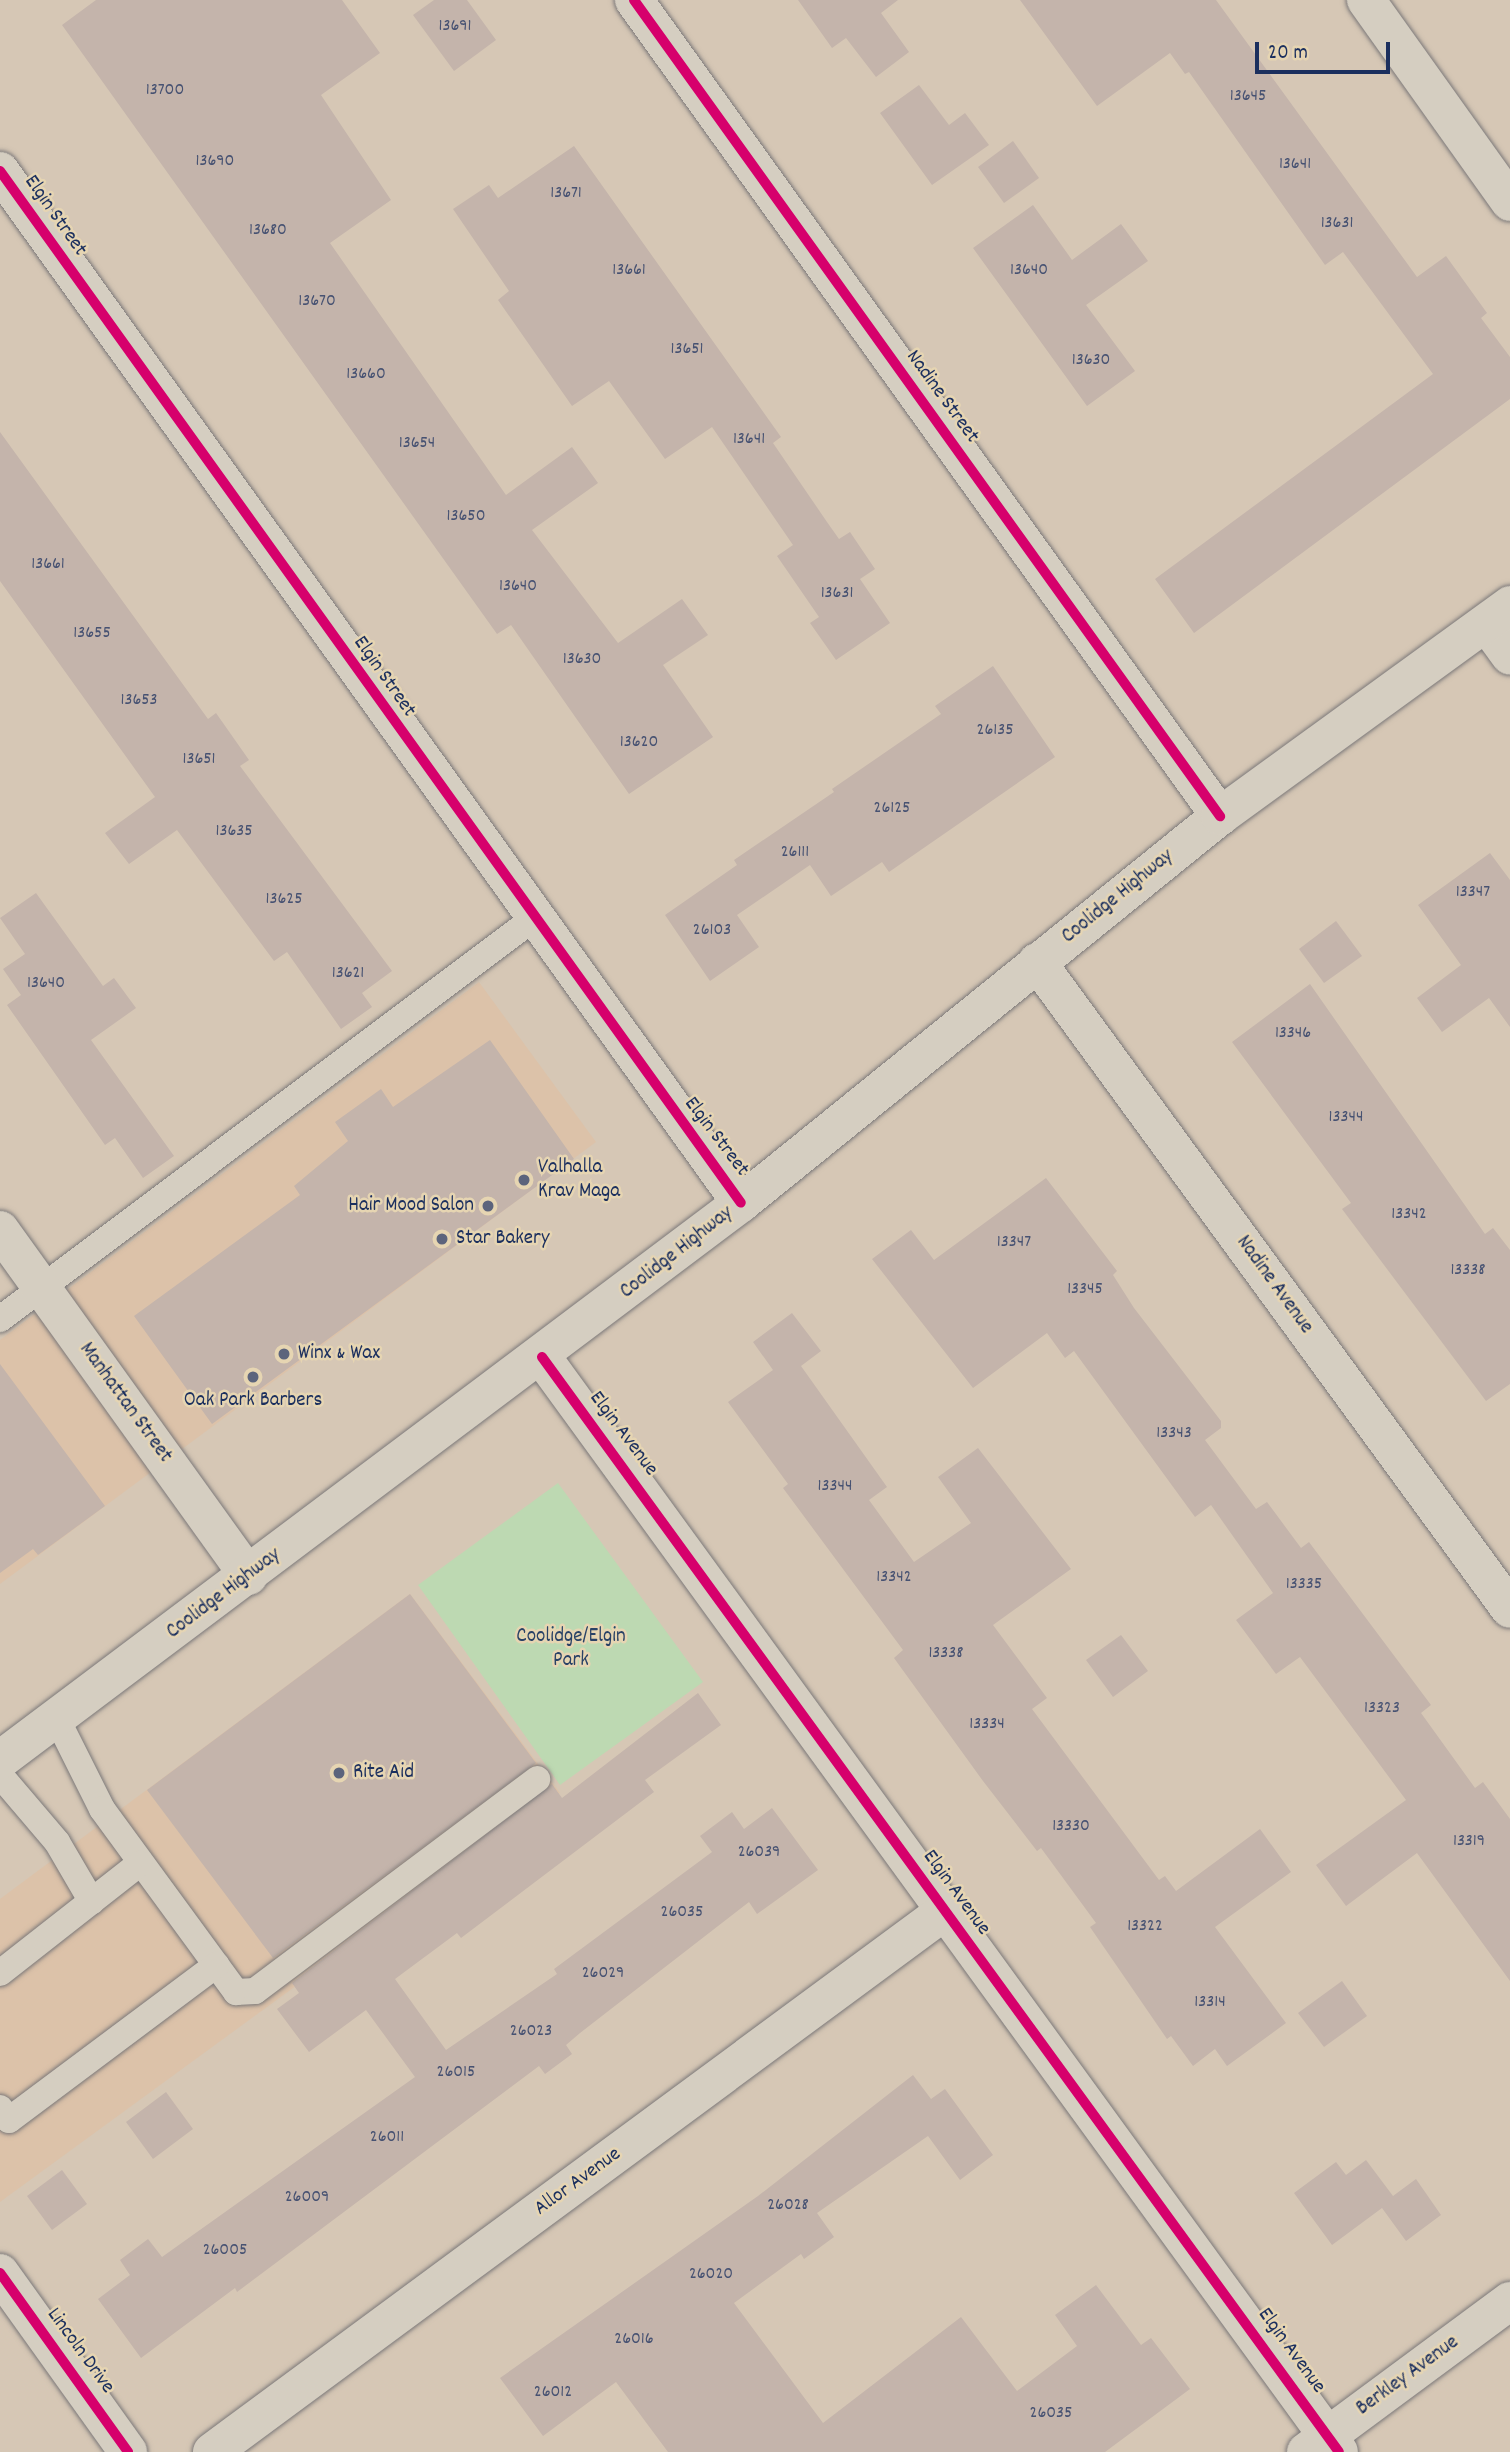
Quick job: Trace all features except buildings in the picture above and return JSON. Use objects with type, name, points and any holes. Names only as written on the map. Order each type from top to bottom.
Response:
[{"type":"street","name":"Nadine Street","points":[[634,0],[1220,816]]},
{"type":"street","points":[[1366,0],[1510,202]]},
{"type":"street","name":"Elgin Street","points":[[0,172],[533,919],[741,1203]]},
{"type":"street","name":"Coolidge Highway","points":[[0,1760],[542,1357],[741,1203],[1220,816],[1498,614]]},
{"type":"street","points":[[1498,614],[1510,656]]},
{"type":"street","name":"Nadine Avenue","points":[[1037,962],[1510,1609]]},
{"type":"street","name":"Manhattan Street","points":[[0,1230],[249,1576]]},
{"type":"street","name":"Elgin Avenue","points":[[542,1357],[945,1912],[1324,2446]]},
{"type":"street","name":"Allor Avenue","points":[[212,2452],[945,1912]]},
{"type":"street","name":"Lincoln Drive","points":[[0,2273],[128,2452]]},
{"type":"street","name":"Berkley Avenue","points":[[1324,2446],[1510,2301]]},
{"type":"lane","points":[[0,1319],[533,919]]},
{"type":"lane","points":[[56,1717],[102,1809],[139,1864],[236,1992],[255,1991],[537,1779]]},
{"type":"lane","points":[[0,1775],[57,1842],[92,1902]]},
{"type":"lane","points":[[0,1972],[139,1864]]},
{"type":"lane","points":[[0,2108],[9,2120],[216,1965]]},
{"type":"shaded area","points":[[479,982],[596,1142],[0,1584],[0,1340]]},
{"type":"shaded area","points":[[410,1594],[560,1793],[0,2202],[0,1899]]},
{"type":"green space","name":"Coolidge/Elgin Park","points":[[558,1483],[703,1682],[560,1785],[418,1585]]},
{"type":"cycle path","points":[[634,0],[1220,816]]},
{"type":"cycle path","points":[[0,171],[741,1203]]},
{"type":"cycle path","points":[[542,1357],[1339,2452]]},
{"type":"cycle path","points":[[0,2273],[128,2452]]},
{"type":"place","name":"Valhalla Krav Maga","points":[[524,1180]]},
{"type":"place","name":"Hair Mood Salon","points":[[488,1206]]},
{"type":"place","name":"Star Bakery","points":[[442,1239]]},
{"type":"place","name":"Winx & Wax","points":[[284,1354]]},
{"type":"place","name":"Oak Park Barbers","points":[[253,1377]]},
{"type":"place","name":"Rite Aid","points":[[339,1773]]}]
